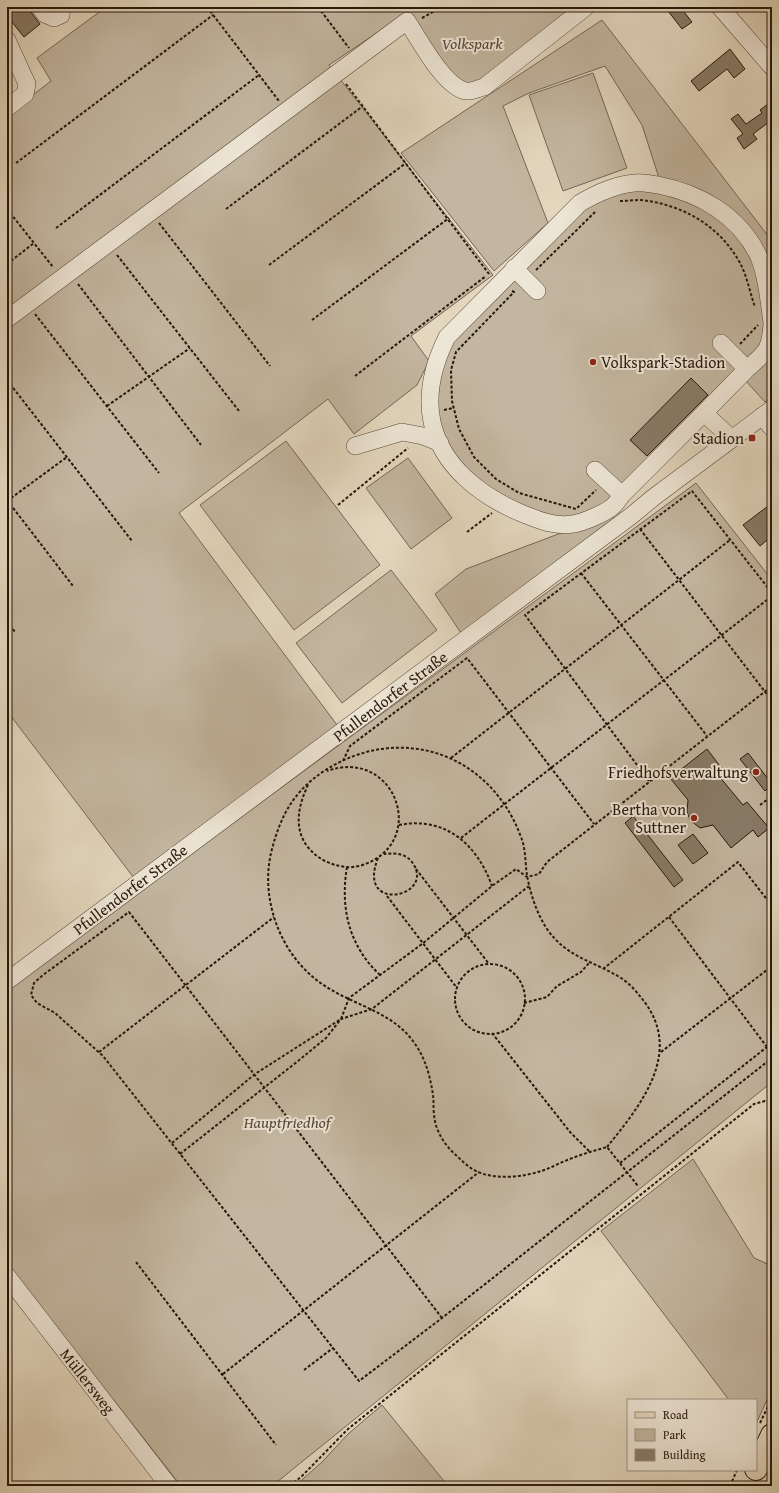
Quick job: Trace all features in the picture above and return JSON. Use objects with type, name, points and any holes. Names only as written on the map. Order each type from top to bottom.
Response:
[{"type":"main road","points":[[757,1466],[766,1430]]},
{"type":"main road","points":[[748,1486],[756,1471]]},
{"type":"street","points":[[40,7],[45,14],[54,18],[61,15],[62,7]]},
{"type":"street","points":[[7,319],[356,57],[408,23],[442,73],[456,87],[467,92],[484,87],[586,7]]},
{"type":"street","points":[[720,7],[772,67]]},
{"type":"street","points":[[7,40],[27,84],[25,94],[7,108]]},
{"type":"street","points":[[355,446],[402,432],[423,431],[440,443],[454,466],[465,478],[481,492],[502,505],[545,523],[559,525],[575,524],[593,517],[618,500],[752,365],[768,351],[771,339],[768,323],[767,289],[759,258],[741,229],[716,207],[673,188],[636,182],[615,186],[594,194],[580,203],[447,337],[437,356],[423,431]]},
{"type":"street","points":[[519,263],[537,291]]},
{"type":"street","points":[[721,343],[752,365]]},
{"type":"street","points":[[704,413],[732,439]]},
{"type":"street","name":"Pfullendorfer Straße","points":[[7,981],[636,523],[654,497],[732,439],[769,418]]},
{"type":"street","points":[[595,470],[618,500]]},
{"type":"street","name":"Müllersweg","points":[[7,1276],[169,1486]]},
{"type":"path","points":[[207,7],[285,110]]},
{"type":"path","points":[[318,7],[356,57]]},
{"type":"path","points":[[408,23],[442,7]]},
{"type":"path","points":[[16,163],[213,15]]},
{"type":"path","points":[[337,72],[490,273],[355,376]]},
{"type":"path","points":[[56,228],[259,75]]},
{"type":"path","points":[[226,209],[363,106]]},
{"type":"path","points":[[270,265],[406,163]]},
{"type":"path","points":[[617,201],[646,200],[678,208],[703,221],[727,243],[740,264],[756,310]]},
{"type":"path","points":[[519,263],[536,271],[599,207]]},
{"type":"path","points":[[7,209],[34,243],[65,275],[149,377],[201,445]]},
{"type":"path","points":[[150,211],[270,366]]},
{"type":"path","points":[[312,320],[449,218]]},
{"type":"path","points":[[7,264],[34,243]]},
{"type":"path","points":[[108,243],[239,411]]},
{"type":"path","points":[[501,281],[514,292],[456,352],[451,370],[452,401],[459,429],[474,458],[496,479],[519,493],[576,509],[596,489],[618,500]]},
{"type":"path","points":[[27,304],[159,473]]},
{"type":"path","points":[[752,365],[740,344],[768,323]]},
{"type":"path","points":[[107,406],[190,348]]},
{"type":"path","points":[[7,380],[132,541]]},
{"type":"path","points":[[338,505],[423,431]]},
{"type":"path","points":[[68,457],[7,501],[74,586]]},
{"type":"path","points":[[649,781],[525,616],[581,573],[636,523],[692,491],[772,593]]},
{"type":"path","points":[[467,532],[502,505]]},
{"type":"path","points":[[636,523],[772,701]]},
{"type":"path","points":[[451,758],[730,540]]},
{"type":"path","points":[[581,573],[707,736]]},
{"type":"path","points":[[461,838],[504,803],[772,596]]},
{"type":"path","points":[[7,621],[15,632]]},
{"type":"path","points":[[342,761],[350,746],[467,658],[594,824]]},
{"type":"path","points":[[527,877],[539,874],[547,862],[594,824],[772,686]]},
{"type":"path","points":[[408,746],[451,758],[482,778],[500,795],[513,817],[523,842],[529,886],[546,928],[558,942],[589,963],[621,978],[637,992],[651,1010],[658,1026],[661,1052],[654,1078],[631,1118],[607,1147],[542,1171],[522,1175],[501,1177],[479,1172],[464,1163],[450,1150],[439,1133],[434,1116],[434,1098],[422,1053],[410,1036],[397,1023],[322,984],[297,961],[274,918],[268,893],[268,861],[278,824],[297,794],[322,772],[351,756],[378,749],[408,746]]},
{"type":"path","points":[[308,784],[301,799],[298,815],[300,830],[306,845],[317,857],[333,865],[347,867],[367,864],[384,854],[393,841],[399,824],[398,807],[392,791],[380,778],[367,770],[351,766],[335,768],[322,772]]},
{"type":"path","points":[[760,805],[772,796]]},
{"type":"path","points":[[399,824],[422,824],[440,827],[461,838],[476,854],[487,872],[492,886]]},
{"type":"path","points":[[384,854],[400,854],[407,857],[466,936],[489,964]]},
{"type":"path","points":[[378,858],[373,872],[376,886],[386,895],[457,988]]},
{"type":"path","points":[[603,969],[738,862],[772,906]]},
{"type":"path","points":[[347,867],[344,896],[348,925],[362,954],[380,975]]},
{"type":"path","points":[[386,895],[400,895],[406,893],[415,882],[415,868]]},
{"type":"path","points":[[180,1154],[326,1038],[341,1019],[349,998],[422,944],[492,886],[516,869],[527,877]]},
{"type":"path","points":[[172,1143],[255,1074],[341,1019],[372,1009],[529,886]]},
{"type":"path","points":[[442,1318],[265,1086],[129,912],[34,983],[31,995],[37,1003],[55,1013],[99,1052],[359,1381],[442,1318],[772,1058]]},
{"type":"path","points":[[99,1052],[274,918]]},
{"type":"path","points":[[669,918],[767,1047]]},
{"type":"path","points":[[524,1003],[547,997],[557,986],[580,972],[589,963]]},
{"type":"path","points":[[489,964],[499,965],[510,970],[518,978],[523,988],[523,1010],[518,1020],[510,1027],[500,1032],[478,1032],[468,1026],[461,1018],[456,1007],[455,995],[457,988],[465,974],[475,967],[489,964]]},
{"type":"path","points":[[661,1052],[772,966]]},
{"type":"path","points":[[492,1033],[570,1132],[590,1152]]},
{"type":"path","points":[[620,1163],[772,1043]]},
{"type":"path","points":[[290,1486],[302,1476],[348,1429],[754,1104],[765,1102],[772,1104]]},
{"type":"path","points":[[607,1147],[638,1186]]},
{"type":"path","points":[[223,1374],[479,1172]]},
{"type":"path","points":[[136,1262],[276,1445]]},
{"type":"path","points":[[304,1370],[333,1348]]},
{"type":"path","points":[[766,1430],[772,1398]]},
{"type":"path","points":[[730,1486],[738,1471]]},
{"type":"green space","name":"Volkspark","points":[[106,7],[577,7],[483,81],[469,87],[456,83],[405,14],[329,65],[493,275],[411,336],[429,361],[417,385],[354,434],[328,399],[179,513],[337,725],[134,878],[7,711],[7,115],[51,81],[37,58]]},
{"type":"green space","points":[[602,20],[772,241],[772,291],[749,234],[659,178],[642,125],[605,66],[529,93],[503,106],[548,223],[494,271],[401,153]]},
{"type":"green space","points":[[593,73],[627,168],[563,191],[529,95]]},
{"type":"green space","name":"Volkspark-Stadion","points":[[653,189],[716,213],[752,252],[769,339],[606,506],[567,519],[544,514],[490,494],[453,456],[438,421],[436,389],[453,334],[572,214],[602,194]]},
{"type":"green space","points":[[772,356],[772,396],[765,402],[745,380]]},
{"type":"green space","points":[[286,441],[380,565],[294,630],[200,505]]},
{"type":"green space","points":[[408,458],[452,518],[411,549],[366,488]]},
{"type":"green space","name":"Hauptfriedhof","points":[[696,483],[772,580],[772,1082],[272,1486],[181,1486],[7,1264],[7,989]]},
{"type":"green space","points":[[611,514],[614,519],[461,633],[435,594],[466,569]]},
{"type":"green space","points":[[391,570],[437,630],[342,703],[296,643]]},
{"type":"green space","points":[[693,1159],[754,1258],[772,1266],[772,1389],[757,1422],[757,1399],[728,1399],[601,1231]]},
{"type":"green space","points":[[382,1405],[448,1486],[295,1486],[322,1462],[348,1434]]},
{"type":"green space","points":[[772,1470],[772,1486],[764,1486]]},
{"type":"building","points":[[7,7],[27,7],[40,24],[24,37],[7,16]]},
{"type":"building","points":[[665,7],[680,7],[692,22],[682,29]]},
{"type":"building","points":[[730,49],[745,69],[734,78],[727,69],[699,91],[691,81]]},
{"type":"building","points":[[772,101],[772,126],[769,122],[753,134],[757,139],[744,149],[737,138],[743,134],[731,119],[738,114],[746,124],[762,113],[760,110]]},
{"type":"building","points":[[691,378],[708,395],[647,456],[630,440]]},
{"type":"building","points":[[772,503],[772,536],[760,546],[743,525]]},
{"type":"building","points":[[707,749],[723,770],[718,775],[743,805],[747,802],[769,828],[758,837],[753,830],[731,848],[713,825],[700,828],[690,820],[687,812],[688,800],[670,778]]},
{"type":"building","name":"Friedhofsverwaltung","points":[[748,753],[772,784],[765,791],[740,759]]},
{"type":"building","points":[[633,816],[683,880],[674,887],[625,823]]},
{"type":"building","points":[[693,834],[708,853],[693,864],[678,845]]},
{"type":"place","name":"Volkspark-Stadion","points":[[593,362]]},
{"type":"place","name":"Stadion","points":[[752,438]]},
{"type":"place","name":"Friedhofsverwaltung","points":[[756,772]]},
{"type":"place","name":"Bertha von Suttner","points":[[694,818]]}]
